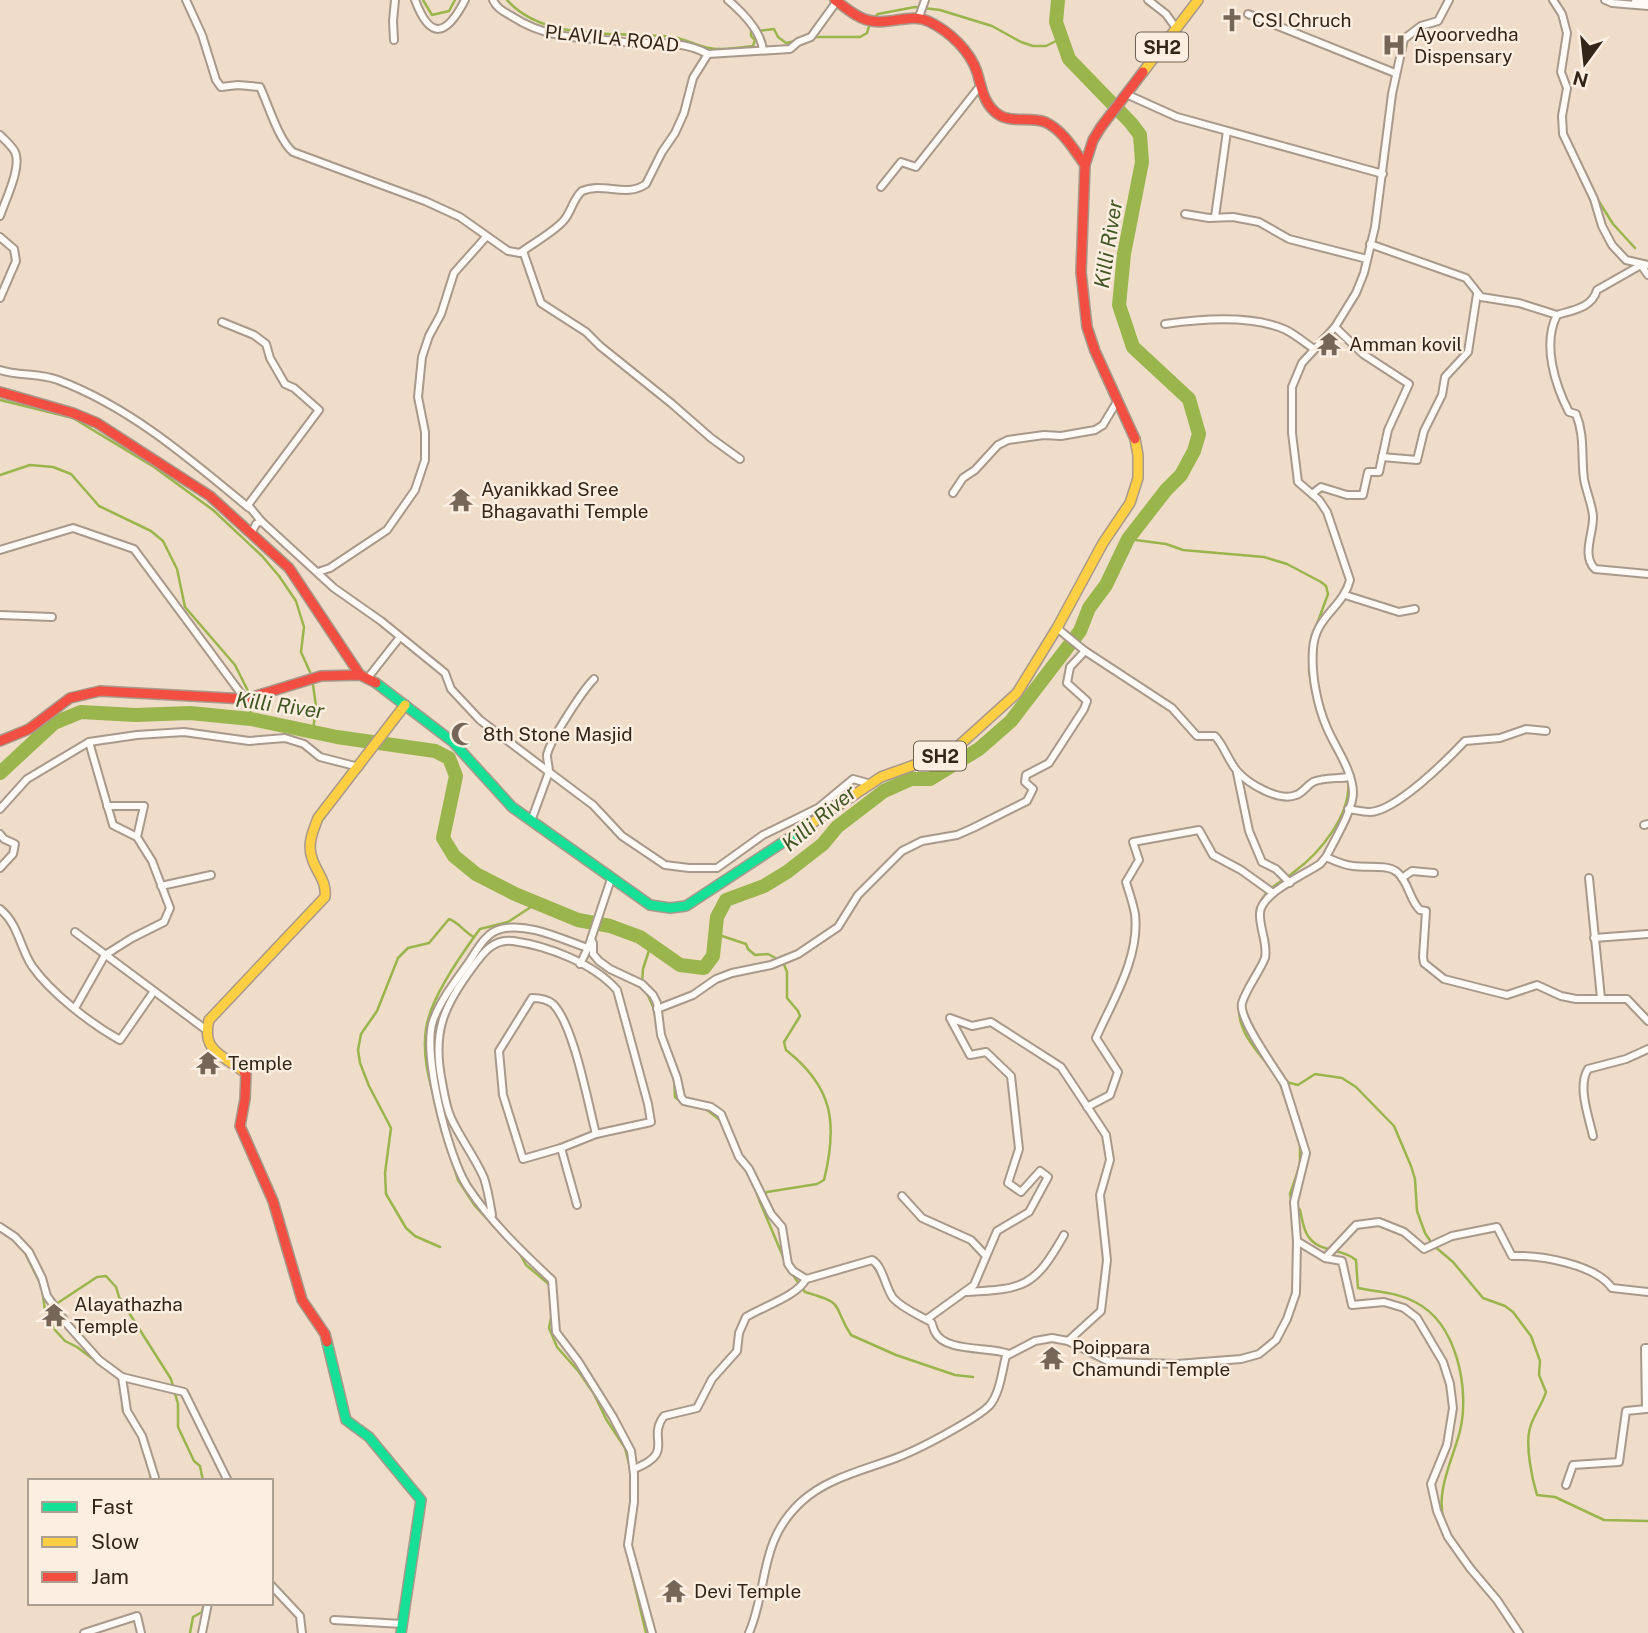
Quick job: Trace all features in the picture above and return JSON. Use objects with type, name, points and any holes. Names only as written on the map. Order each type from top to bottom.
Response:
[{"type":"main road","name":"SH2","points":[[364,677],[380,685],[453,741],[512,807],[645,903],[671,910],[686,906],[881,777],[953,751],[1017,693],[1057,628],[1102,543],[1130,503],[1135,489],[1138,466],[1134,434],[1096,351],[1087,327],[1083,304],[1081,272],[1085,164],[1093,140],[1101,127],[1198,0]]},
{"type":"main road","points":[[836,1],[871,21],[919,17],[943,31],[961,45],[975,66],[980,86],[992,110],[1008,121],[1044,122],[1056,130],[1085,164]]},
{"type":"main road","points":[[0,392],[73,413],[97,423],[210,496],[289,568],[364,677]]},
{"type":"main road","points":[[0,741],[29,729],[70,698],[100,691],[246,699],[321,676],[364,677]]},
{"type":"main road","points":[[402,1628],[421,1500],[369,1437],[346,1420],[325,1334],[302,1300],[274,1200],[240,1126],[246,1074],[209,1046],[205,1029],[209,1020],[325,897],[325,884],[311,858],[310,837],[329,802],[405,705]]},
{"type":"street","points":[[186,0],[202,35],[216,80],[222,87],[260,87],[289,149],[425,201],[460,217],[486,237],[510,252],[517,253],[561,224],[582,191],[601,188],[628,191],[646,184],[675,133],[684,113],[693,78],[708,54],[790,49],[811,37],[836,1]]},
{"type":"street","points":[[394,40],[395,0]]},
{"type":"street","points":[[415,0],[424,22],[434,29],[440,29],[449,23],[465,0]]},
{"type":"street","name":"PLAVILA ROAD","points":[[492,0],[523,25],[542,33],[639,43],[669,42],[699,49],[708,54]]},
{"type":"street","points":[[728,0],[746,18],[762,42],[763,50]]},
{"type":"street","points":[[919,17],[925,0]]},
{"type":"street","points":[[1148,0],[1166,13],[1176,28]]},
{"type":"street","points":[[749,1633],[757,1612],[769,1547],[800,1503],[824,1484],[901,1456],[970,1419],[990,1405],[999,1385],[1006,1356],[1009,1354],[1035,1341],[1052,1338],[1068,1341],[1110,1362],[1177,1364],[1241,1359],[1259,1354],[1276,1340],[1292,1306],[1296,1293],[1297,1241],[1294,1205],[1306,1153],[1284,1082],[1241,1009],[1265,958],[1260,914],[1262,905],[1273,893],[1320,864],[1326,857],[1353,793],[1325,725],[1312,667],[1317,629],[1345,595],[1350,580],[1335,531],[1323,506],[1298,482],[1291,423],[1292,387],[1302,363],[1335,327],[1356,293],[1367,259],[1383,174],[1395,73],[1404,39],[1421,26],[1438,21],[1449,0]]},
{"type":"street","points":[[1553,0],[1562,14],[1567,33],[1561,72],[1567,88],[1562,116],[1563,134],[1594,199],[1602,226],[1612,245],[1626,260],[1644,265]]},
{"type":"street","points":[[1608,2],[1648,3]]},
{"type":"street","points":[[1248,15],[1395,73]]},
{"type":"street","points":[[881,187],[901,162],[915,167],[980,86]]},
{"type":"street","points":[[1126,94],[1177,117],[1383,174]]},
{"type":"street","points":[[1215,217],[1227,131]]},
{"type":"street","points":[[0,135],[15,152],[16,161],[15,174],[0,216]]},
{"type":"street","points":[[1185,214],[1209,218],[1233,217],[1259,222],[1289,239],[1367,259]]},
{"type":"street","points":[[0,237],[14,249],[16,261],[0,298]]},
{"type":"street","points":[[318,572],[330,568],[387,530],[415,490],[425,460],[425,432],[418,397],[422,357],[441,314],[454,273],[486,237]]},
{"type":"street","points":[[1370,244],[1466,278],[1471,281],[1477,294],[1468,352],[1445,377],[1442,395],[1424,431],[1417,460],[1382,457]]},
{"type":"street","points":[[523,251],[541,303],[586,332],[740,459]]},
{"type":"street","points":[[1644,265],[1648,275]]},
{"type":"street","points":[[1477,294],[1557,315],[1590,304],[1597,290],[1644,265]]},
{"type":"street","points":[[1557,315],[1552,330],[1552,361],[1562,398],[1569,412],[1576,414],[1581,431],[1584,479],[1593,517],[1588,552],[1590,563],[1595,569],[1648,574]]},
{"type":"street","points":[[1165,324],[1198,319],[1252,322],[1285,330],[1314,349]]},
{"type":"street","points":[[222,322],[254,335],[267,344],[270,358],[285,384],[294,388],[319,410],[248,505],[249,508]]},
{"type":"street","points":[[1312,494],[1321,487],[1348,495],[1363,495],[1368,472],[1379,471],[1388,430],[1409,384],[1363,354],[1335,327]]},
{"type":"street","points":[[0,370],[54,379],[95,395],[151,431],[249,508],[334,588],[445,673],[451,689],[480,720],[593,805],[622,836],[666,865],[690,869],[717,868],[763,835],[818,808],[853,779],[871,784]]},
{"type":"street","points":[[953,493],[963,478],[975,470],[998,445],[1008,440],[1095,430],[1103,425],[1118,400]]},
{"type":"street","points":[[252,532],[261,521]]},
{"type":"street","points":[[0,550],[73,528],[134,549],[246,699]]},
{"type":"street","points":[[1345,595],[1399,611],[1415,609]]},
{"type":"street","points":[[0,615],[52,617]]},
{"type":"street","points":[[1057,628],[1085,651],[1172,708],[1197,736],[1215,736],[1223,744],[1237,771],[1249,831],[1262,862],[1290,882]]},
{"type":"street","points":[[364,677],[400,637]]},
{"type":"street","points":[[657,1009],[693,996],[716,979],[798,954],[838,926],[858,895],[902,851],[922,841],[957,835],[1027,801],[1033,789],[1026,782],[1027,775],[1049,763],[1084,709],[1087,701],[1068,682],[1070,667],[1085,651]]},
{"type":"street","points":[[531,821],[550,772],[547,756],[551,746],[577,701],[594,679]]},
{"type":"street","points":[[1348,809],[1371,812],[1392,806],[1448,759],[1465,741],[1500,738],[1526,729],[1546,731]]},
{"type":"street","points":[[0,809],[27,779],[89,743],[137,735],[184,732],[249,741],[285,738],[304,744],[320,757],[359,766]]},
{"type":"street","points":[[75,1008],[105,955],[164,922],[170,908],[152,861],[137,837],[113,825],[89,743]]},
{"type":"street","points":[[1237,771],[1254,784],[1290,797],[1300,794],[1311,783],[1324,779],[1348,778]]},
{"type":"street","points":[[107,806],[144,806],[137,837]]},
{"type":"street","points":[[1087,1107],[1110,1095],[1118,1072],[1096,1038],[1127,971],[1133,942],[1135,915],[1126,882],[1139,860],[1133,842],[1199,830],[1213,855],[1241,870],[1273,893]]},
{"type":"street","points":[[0,834],[15,844],[13,854],[0,868]]},
{"type":"street","points":[[1326,857],[1352,866],[1391,869],[1402,878],[1413,904],[1420,911],[1426,911],[1424,964],[1444,979],[1507,995],[1536,985],[1561,996],[1576,999],[1630,1000],[1648,1021]]},
{"type":"street","points":[[1402,878],[1412,871],[1434,873]]},
{"type":"street","points":[[161,886],[211,875]]},
{"type":"street","points":[[1589,877],[1601,998]]},
{"type":"street","points":[[580,964],[589,948],[611,879]]},
{"type":"street","points":[[0,909],[12,922],[33,968],[75,1008],[120,1041],[154,990]]},
{"type":"street","points":[[589,948],[527,929],[504,928],[493,931],[455,981],[433,1021],[430,1044],[433,1079],[455,1159],[467,1185],[517,1247],[552,1280],[556,1332],[578,1361],[631,1451],[634,1503],[628,1545],[652,1633]]},
{"type":"street","points":[[75,932],[205,1029]]},
{"type":"street","points":[[1594,937],[1648,934]]},
{"type":"street","points":[[592,936],[593,954],[599,961],[649,989],[657,1003],[661,1035],[681,1097],[684,1101],[711,1108],[721,1114],[740,1157],[750,1169],[771,1214],[782,1227],[788,1264],[793,1271],[806,1279]]},
{"type":"street","points":[[493,1218],[484,1178],[450,1115],[437,1046],[442,1018],[462,981],[484,951],[495,944],[508,940],[532,944],[607,978],[617,990],[651,1122],[596,1135],[561,1149],[523,1159],[503,1095],[499,1051],[533,998],[553,1004],[571,1039],[596,1135]]},
{"type":"street","points":[[927,1320],[974,1285],[997,1231],[1029,1212],[1048,1177],[1040,1171],[1021,1192],[1009,1183],[1019,1149],[1011,1076],[986,1052],[970,1055],[950,1018],[972,1026],[991,1023],[1061,1067],[1106,1135],[1110,1160],[1100,1195],[1107,1260],[1101,1311],[1068,1341]]},
{"type":"street","points":[[1593,1136],[1585,1098],[1584,1076],[1588,1069],[1626,1059],[1648,1049]]},
{"type":"street","points":[[561,1149],[577,1205]]},
{"type":"street","points":[[902,1196],[922,1218],[971,1240],[986,1256]]},
{"type":"street","points":[[1325,1258],[1356,1225],[1379,1222],[1404,1232],[1424,1249],[1452,1236],[1497,1227],[1512,1256],[1525,1256],[1587,1269],[1607,1281],[1612,1288],[1648,1292]]},
{"type":"street","points":[[0,1227],[15,1237],[29,1252],[53,1306],[99,1360],[122,1377],[184,1392],[227,1479]]},
{"type":"street","points":[[964,1293],[1010,1290],[1028,1282],[1050,1259],[1064,1235]]},
{"type":"street","points":[[1297,1241],[1325,1258],[1342,1261],[1352,1305],[1384,1302],[1404,1308],[1417,1318],[1443,1362],[1448,1374],[1453,1408],[1447,1444],[1432,1484],[1437,1511],[1448,1537],[1519,1633]]},
{"type":"street","points":[[634,1469],[656,1457],[660,1447],[658,1428],[664,1416],[697,1408],[712,1379],[737,1352],[739,1333],[746,1317],[793,1293],[806,1279],[872,1260],[879,1265],[882,1278],[894,1299],[933,1324],[936,1334],[951,1344],[1009,1354]]},
{"type":"street","points":[[1566,1485],[1573,1465],[1619,1462],[1626,1411],[1646,1409],[1645,1348],[1648,1348]]},
{"type":"street","points":[[122,1377],[127,1410],[146,1447],[155,1479]]},
{"type":"street","points":[[273,1587],[300,1616],[302,1633]]},
{"type":"street","points":[[202,1633],[208,1605]]},
{"type":"street","points":[[85,1633],[137,1616],[141,1633]]},
{"type":"street","points":[[334,1620],[402,1628]]},
{"type":"waterway","points":[[423,0],[432,15],[449,11],[455,0]]},
{"type":"waterway","points":[[507,0],[523,14],[563,29],[673,37],[719,49],[753,46],[755,40],[751,32],[774,29],[778,37],[786,43],[796,41]]},
{"type":"waterway","name":"Killi River","points":[[0,773],[54,723],[81,712],[135,715],[190,713],[251,719],[337,737],[435,751],[449,758],[456,776],[443,838],[454,856],[476,874],[515,894],[578,920],[610,926],[640,937],[680,965],[704,968],[713,956],[717,917],[726,900],[764,886],[787,872],[823,844],[837,827],[884,791],[911,779],[930,779],[979,749],[1011,721],[1080,631],[1089,608],[1106,585],[1128,539],[1181,475],[1194,451],[1199,434],[1189,399],[1133,347],[1119,305],[1124,254],[1142,162],[1140,135],[1069,59],[1056,22],[1058,0]]},
{"type":"waterway","points":[[874,18],[878,14],[915,7],[940,10],[992,26],[1033,46],[1046,46],[1062,38]]},
{"type":"waterway","points":[[812,37],[860,37],[867,33],[870,23]]},
{"type":"waterway","points":[[1568,138],[1577,157]]},
{"type":"waterway","points":[[1595,195],[1613,224],[1635,248]]},
{"type":"waterway","points":[[0,400],[73,418],[154,467],[213,510],[262,556],[296,601],[304,627],[301,652],[310,672]]},
{"type":"waterway","points":[[0,475],[30,465],[53,467],[71,474],[99,506],[151,531],[163,541],[177,569],[185,607],[235,665],[248,691]]},
{"type":"waterway","points":[[1128,539],[1166,544],[1183,550],[1264,557],[1287,564],[1326,586],[1328,594],[1313,635]]},
{"type":"waterway","points":[[1310,652],[1309,671],[1313,693]]},
{"type":"waterway","points":[[313,685],[316,706],[313,731]]},
{"type":"waterway","points":[[250,705],[251,719]]},
{"type":"waterway","points":[[1317,707],[1321,720]]},
{"type":"waterway","points":[[1325,730],[1336,752]]},
{"type":"waterway","points":[[1259,906],[1269,890],[1304,864],[1324,844],[1345,806],[1348,780]]},
{"type":"waterway","points":[[440,1247],[415,1236],[406,1228],[386,1194],[385,1173],[391,1128],[360,1063],[358,1050],[361,1034],[377,1011],[398,958],[408,948],[429,943],[449,919],[474,937],[480,929],[508,922],[537,903]]},
{"type":"waterway","points":[[716,934],[746,944],[755,955],[768,954],[783,962],[787,972],[787,998],[800,1016],[784,1042],[786,1050],[814,1078],[828,1108],[831,1141],[824,1180],[817,1184],[767,1192],[760,1202],[784,1259]]},
{"type":"waterway","points":[[436,1105],[426,1058],[426,1029],[445,981],[474,937]]},
{"type":"waterway","points":[[642,983],[643,969],[651,944]]},
{"type":"waterway","points":[[1248,982],[1257,967]]},
{"type":"waterway","points":[[646,991],[654,1009],[658,1034]]},
{"type":"waterway","points":[[1239,1005],[1244,1030],[1269,1066]]},
{"type":"waterway","points":[[1286,1082],[1298,1085],[1315,1074],[1342,1078],[1356,1087],[1394,1126],[1415,1179],[1417,1211],[1425,1233],[1483,1298],[1513,1312],[1531,1336],[1540,1361],[1539,1375],[1546,1392],[1531,1424],[1528,1443],[1537,1495],[1555,1497],[1604,1520],[1648,1521]]},
{"type":"waterway","points":[[674,1077],[675,1097],[681,1102]]},
{"type":"waterway","points":[[1280,1083],[1290,1113]]},
{"type":"waterway","points":[[687,1105],[706,1109],[721,1121]]},
{"type":"waterway","points":[[1292,1203],[1290,1194],[1300,1165],[1300,1143]]},
{"type":"waterway","points":[[450,1155],[458,1180],[475,1206],[520,1254],[526,1265],[551,1286]]},
{"type":"waterway","points":[[754,1186],[760,1202]]},
{"type":"waterway","points":[[1297,1207],[1306,1233],[1313,1242],[1356,1260],[1358,1288],[1394,1294],[1415,1302],[1441,1325],[1450,1341],[1461,1377],[1463,1414],[1443,1487],[1444,1520]]},
{"type":"waterway","points":[[24,1251],[42,1287],[45,1311],[55,1330],[65,1341],[77,1347],[121,1383]]},
{"type":"waterway","points":[[790,1271],[805,1292],[827,1299],[836,1306],[851,1335],[896,1355],[955,1375],[973,1377]]},
{"type":"waterway","points":[[47,1310],[97,1277],[106,1276],[116,1287],[119,1297],[171,1379],[178,1404],[178,1427],[194,1461],[200,1466],[203,1479]]},
{"type":"waterway","points":[[552,1313],[549,1328],[557,1347],[594,1394],[625,1448],[631,1472]]},
{"type":"waterway","points":[[122,1396],[123,1411],[141,1440]]},
{"type":"waterway","points":[[149,1467],[151,1479]]},
{"type":"waterway","points":[[631,1499],[625,1544],[646,1633]]},
{"type":"waterway","points":[[1448,1530],[1455,1542]]},
{"type":"waterway","points":[[275,1594],[299,1619]]},
{"type":"waterway","points":[[190,1633],[193,1617],[202,1612],[204,1605]]},
{"type":"traffic: fast","points":[[376,683],[453,742],[512,807],[650,905],[670,908],[686,906],[797,833]]},
{"type":"traffic: fast","points":[[327,1342],[346,1420],[369,1437],[421,1500],[401,1633]]},
{"type":"traffic: slow","points":[[1143,72],[1198,0]]},
{"type":"traffic: slow","points":[[797,833],[881,777],[953,751],[1017,693],[1057,628],[1103,543],[1130,503],[1138,478],[1135,439]]},
{"type":"traffic: slow","points":[[244,1072],[211,1046],[207,1031],[209,1020],[325,897],[324,886],[310,848],[318,818],[405,705]]},
{"type":"traffic: jam","points":[[835,0],[867,20],[879,22],[916,18],[937,26],[952,37],[970,57],[985,98],[994,111],[1005,118],[1045,122],[1068,141],[1085,165]]},
{"type":"traffic: jam","points":[[1135,439],[1095,351],[1087,327],[1081,272],[1085,165],[1093,140],[1101,127],[1143,72]]},
{"type":"traffic: jam","points":[[0,392],[73,413],[97,423],[210,496],[289,568],[360,675]]},
{"type":"traffic: jam","points":[[0,741],[29,729],[70,698],[100,691],[246,699],[321,676],[360,675],[376,683]]},
{"type":"traffic: jam","points":[[244,1072],[245,1099],[240,1126],[273,1201],[302,1300],[325,1334],[327,1342]]},
{"type":"place","name":"CSI Chruch","points":[[1232,20]]},
{"type":"place","name":"Ayoorvedha Dispensary","points":[[1394,45]]},
{"type":"place","name":"Amman kovil","points":[[1329,344]]},
{"type":"place","name":"Ayanikkad Sree Bhagavathi Temple","points":[[461,500]]},
{"type":"place","name":"8th Stone Masjid","points":[[463,734]]},
{"type":"place","name":"Temple","points":[[208,1063]]},
{"type":"place","name":"Alayathazha Temple","points":[[54,1315]]},
{"type":"place","name":"Poippara Chamundi Temple","points":[[1052,1358]]},
{"type":"place","name":"Devi Temple","points":[[674,1591]]}]
